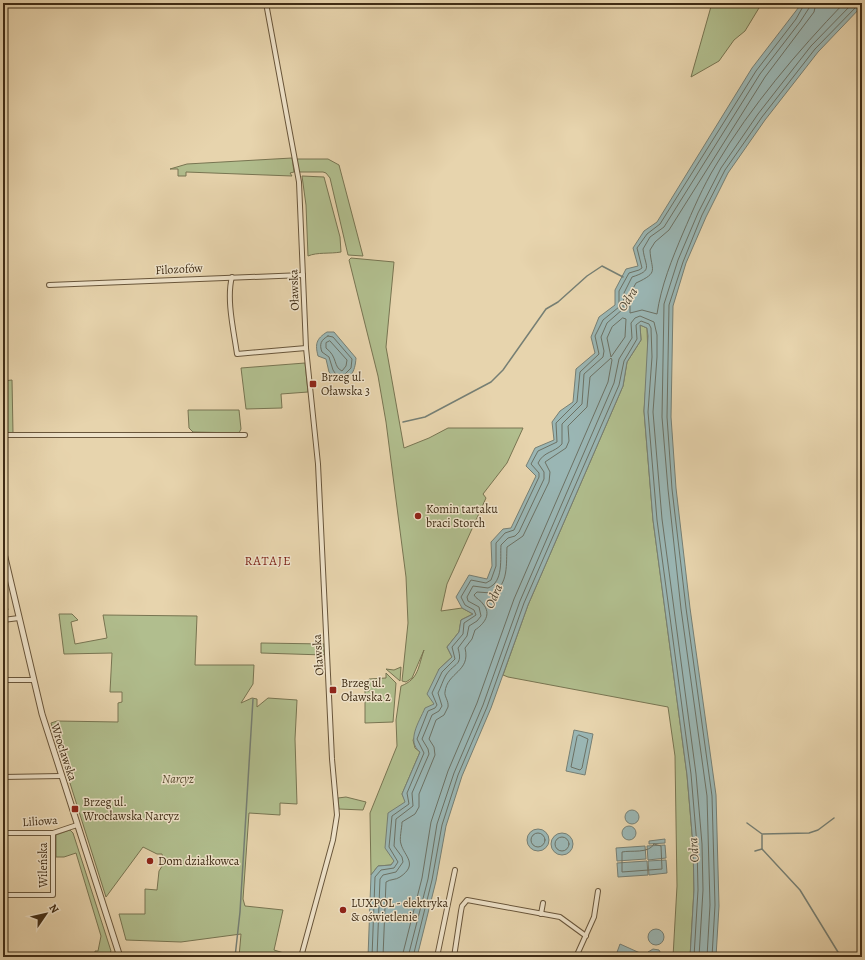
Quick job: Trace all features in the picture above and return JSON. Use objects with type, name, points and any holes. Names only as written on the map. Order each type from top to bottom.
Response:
[{"type":"street","name":"Oławska","points":[[266,3],[299,182],[303,232],[306,348],[318,464],[332,759],[337,815],[333,840],[301,957]]},
{"type":"street","name":"Filozofów","points":[[49,285],[303,275]]},
{"type":"street","points":[[232,277],[230,283],[232,315],[237,354],[306,348]]},
{"type":"street","points":[[3,435],[245,435]]},
{"type":"street","name":"Wrocławska","points":[[3,548],[42,714],[120,957]]},
{"type":"street","points":[[3,620],[19,618]]},
{"type":"street","points":[[3,680],[34,680]]},
{"type":"street","points":[[3,777],[61,776]]},
{"type":"street","name":"Liliowa","points":[[3,833],[53,833],[77,825]]},
{"type":"street","name":"Wileńska","points":[[3,895],[53,895],[53,833]]},
{"type":"street","points":[[438,957],[455,870]]},
{"type":"street","points":[[576,957],[594,917],[598,891]]},
{"type":"street","points":[[454,957],[460,911],[467,900],[560,917],[586,936]]},
{"type":"street","points":[[541,914],[543,903]]},
{"type":"green space","points":[[712,3],[762,3],[745,31],[734,40],[719,61],[691,77]]},
{"type":"green space","points":[[292,158],[294,172],[290,173],[292,176],[186,172],[186,176],[178,176],[178,169],[170,169],[187,164]]},
{"type":"green space","points":[[297,159],[328,159],[339,165],[363,256],[348,255],[330,178],[323,172],[299,172]]},
{"type":"green space","points":[[302,176],[324,177],[340,237],[341,252],[308,256],[306,205]]},
{"type":"green space","points":[[351,258],[394,262],[386,347],[404,448],[429,438],[448,428],[523,428],[507,463],[483,494],[486,498],[447,584],[441,611],[462,608],[473,614],[461,620],[459,632],[447,647],[452,657],[439,669],[434,704],[413,740],[415,748],[420,752],[402,794],[406,802],[394,861],[391,865],[378,866],[371,875],[370,813],[397,746],[396,720],[401,686],[415,676],[424,650],[412,678],[406,682],[402,681],[408,623],[406,577],[386,422],[378,376],[349,260]]},
{"type":"green space","points":[[640,325],[647,328],[648,357],[644,411],[653,520],[687,775],[693,845],[694,890],[690,957],[673,957],[677,886],[675,756],[668,707],[503,675],[528,605],[623,386],[627,362],[641,340]]},
{"type":"green space","points":[[305,363],[308,392],[281,394],[282,408],[246,409],[241,368]]},
{"type":"green space","points":[[12,380],[13,433],[3,433],[3,381]]},
{"type":"green space","points":[[188,410],[239,410],[241,429],[239,433],[193,432],[189,428]]},
{"type":"green space","points":[[3,586],[8,610],[3,610]]},
{"type":"green space","name":"Narcyz","points":[[59,614],[72,614],[78,620],[71,622],[75,644],[107,638],[103,615],[197,616],[195,665],[254,665],[253,684],[241,703],[252,698],[257,699],[257,707],[268,698],[297,700],[295,739],[297,804],[280,803],[280,815],[249,813],[243,899],[245,906],[283,910],[274,950],[297,957],[239,957],[241,934],[181,942],[126,940],[119,914],[145,914],[145,889],[157,890],[159,871],[164,863],[162,854],[157,854],[143,847],[106,897],[51,723],[57,721],[118,722],[118,703],[122,702],[122,692],[110,692],[112,653],[64,654]]},
{"type":"green space","points":[[261,643],[324,644],[324,655],[261,653]]},
{"type":"green space","points":[[401,667],[400,681],[386,669],[394,670]]},
{"type":"green space","points":[[386,673],[396,683],[393,722],[365,723],[365,691],[369,691],[369,679],[386,678]]},
{"type":"green space","points":[[346,797],[366,802],[363,810],[339,809],[338,798]]},
{"type":"green space","points":[[70,830],[73,833],[111,951],[107,957],[100,957],[95,954],[95,951],[98,951],[101,936],[76,853],[64,857],[56,857],[56,835]]},
{"type":"water","name":"Odra","points":[[802,3],[862,3],[862,6],[818,52],[765,120],[728,173],[706,217],[686,263],[673,306],[671,417],[676,488],[690,608],[716,795],[719,906],[716,957],[690,957],[694,890],[693,845],[687,775],[653,520],[644,411],[648,336],[647,328],[640,325],[641,340],[627,362],[623,386],[528,605],[491,708],[462,776],[446,826],[436,881],[417,957],[368,957],[371,875],[378,866],[391,865],[394,861],[385,848],[388,813],[405,802],[402,794],[420,752],[416,748],[414,742],[415,731],[425,708],[434,704],[427,694],[439,669],[452,657],[447,647],[459,632],[461,620],[473,614],[462,608],[456,597],[469,575],[487,579],[492,566],[491,542],[503,529],[511,528],[536,476],[526,466],[535,448],[554,440],[552,422],[560,411],[573,402],[576,369],[595,353],[591,337],[599,317],[615,305],[615,290],[626,269],[638,266],[633,248],[644,231],[657,222],[752,68]]},
{"type":"water","points":[[327,332],[334,332],[356,358],[353,371],[349,377],[345,379],[336,380],[329,372],[326,359],[318,356],[317,342]]},
{"type":"water","points":[[574,730],[593,734],[585,775],[566,771]]},
{"type":"water","points":[[632,810],[637,812],[639,817],[637,822],[632,824],[627,822],[625,817],[627,812]]},
{"type":"water","points":[[629,826],[634,828],[636,833],[634,838],[629,840],[624,838],[622,833],[624,828]]},
{"type":"water","points":[[538,829],[546,832],[549,840],[546,848],[538,851],[530,848],[527,840],[530,832]]},
{"type":"water","points":[[562,833],[570,836],[573,844],[570,852],[562,855],[554,852],[551,844],[554,836]]},
{"type":"water","points":[[665,839],[665,843],[649,844],[649,841]]},
{"type":"water","points":[[665,845],[666,858],[648,860],[647,846]]},
{"type":"water","points":[[645,846],[646,859],[617,861],[616,848]]},
{"type":"water","points":[[666,860],[667,873],[649,875],[648,861]]},
{"type":"water","points":[[647,861],[648,875],[618,877],[617,863]]},
{"type":"water","points":[[656,929],[662,931],[664,937],[662,943],[656,945],[650,943],[648,937],[650,931]]},
{"type":"water","points":[[620,944],[640,953],[638,957],[622,957],[616,955]]},
{"type":"water","points":[[653,949],[659,950],[663,957],[647,957],[648,952]]},
{"type":"waterway","points":[[403,422],[425,417],[491,382],[503,370],[546,309],[558,302],[587,276],[602,266],[623,277]]},
{"type":"waterway","points":[[235,957],[240,912],[253,699]]},
{"type":"waterway","points":[[747,823],[762,834],[809,833],[818,830],[834,818]]},
{"type":"waterway","points":[[762,835],[762,849]]},
{"type":"waterway","points":[[755,851],[762,849],[800,890],[841,957]]},
{"type":"place","name":"Brzeg ul. Oławska 3","points":[[313,384]]},
{"type":"place","name":"Komin tartaku braci Storch","points":[[418,516]]},
{"type":"place","name":"Brzeg ul. Oławska 2","points":[[333,690]]},
{"type":"place","name":"Brzeg ul. Wrocławska Narcyz","points":[[75,809]]},
{"type":"place","name":"Dom działkowca","points":[[150,861]]},
{"type":"place","name":"LUXPOL - elektryka & oświetlenie","points":[[343,910]]},
{"type":"district","name":"RATAJE","points":[[268,560]]}]
